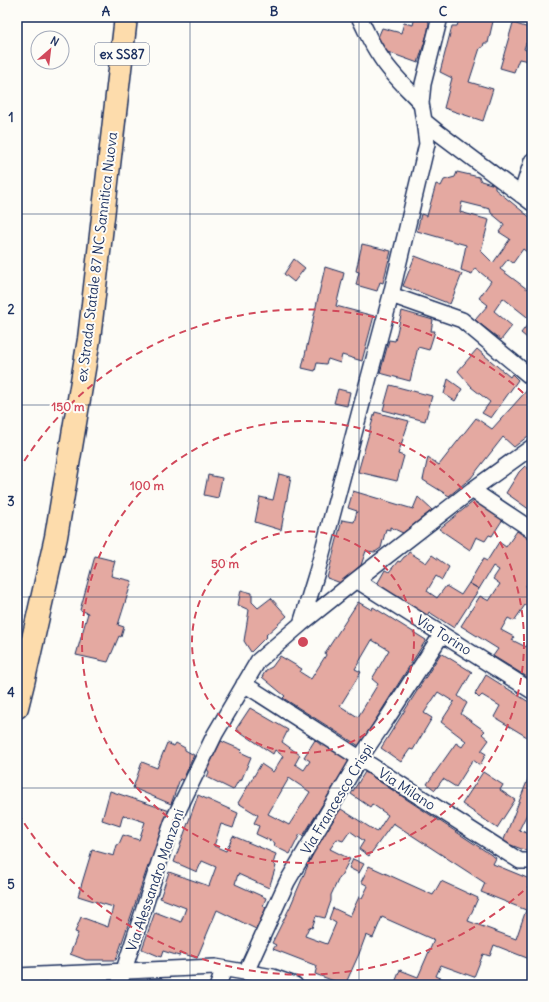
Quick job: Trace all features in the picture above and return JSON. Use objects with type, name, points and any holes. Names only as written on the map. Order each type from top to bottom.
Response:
[{"type":"highway","name":"ex Strada Statale 87 NC Sannitica Nuova","points":[[17,707],[56,537],[89,339],[126,17]]},
{"type":"street","points":[[359,17],[380,57],[396,78],[421,103]]},
{"type":"street","points":[[301,624],[317,572],[391,295],[427,144],[421,103],[423,84],[440,17]]},
{"type":"street","points":[[424,121],[526,199],[532,161]]},
{"type":"street","points":[[391,295],[462,320],[532,378]]},
{"type":"street","name":"Via Alessandro Manzoni","points":[[122,978],[172,823],[215,734],[258,661],[356,580],[472,490],[532,446]]},
{"type":"street","points":[[472,490],[532,530]]},
{"type":"street","name":"Via Torino","points":[[356,580],[532,691]]},
{"type":"street","name":"Via Francesco Crispi","points":[[246,972],[287,882],[360,758],[442,634]]},
{"type":"street","name":"Via Milano","points":[[244,684],[520,861],[532,861]]},
{"type":"street","points":[[17,976],[122,978],[215,967],[273,977],[295,985]]},
{"type":"street","points":[[218,985],[224,968]]},
{"type":"building","points":[[415,17],[429,17],[428,31],[418,63],[382,50],[376,42],[382,28],[401,33],[404,23],[413,25]]},
{"type":"building","points":[[460,17],[494,17],[488,43],[484,43],[483,47],[480,48],[469,82],[493,89],[483,121],[444,108],[452,78],[440,72],[452,26],[457,26]]},
{"type":"building","points":[[513,23],[532,29],[532,45],[526,43],[524,49],[532,53],[532,56],[529,61],[519,59],[514,72],[500,68]]},
{"type":"building","points":[[457,172],[479,177],[481,181],[495,185],[495,189],[532,219],[532,256],[523,249],[513,263],[508,259],[500,269],[527,289],[532,283],[532,342],[521,333],[531,320],[503,298],[494,311],[512,326],[501,340],[475,320],[488,305],[479,298],[491,281],[475,268],[472,274],[461,270],[466,245],[417,231],[421,214],[427,216],[436,184],[441,186],[444,180],[455,177]],"holes":[[[462,202],[490,209],[491,213],[504,225],[499,232],[510,239],[493,263],[481,251],[489,220],[460,212]]]},
{"type":"building","points":[[362,244],[391,251],[383,283],[380,282],[377,291],[356,285],[359,272],[356,271]]},
{"type":"building","points":[[415,256],[462,274],[450,304],[403,286]]},
{"type":"building","points":[[294,259],[305,268],[294,282],[284,274]]},
{"type":"building","points":[[325,267],[344,273],[336,306],[374,316],[362,361],[342,355],[340,363],[328,359],[326,364],[317,363],[315,371],[302,368]]},
{"type":"building","points":[[402,311],[433,320],[431,331],[435,331],[429,350],[418,347],[410,381],[380,373],[389,340],[395,341]]},
{"type":"building","points":[[477,349],[510,377],[512,374],[518,380],[491,418],[482,413],[490,402],[471,387],[458,371]]},
{"type":"building","points":[[448,379],[462,389],[455,401],[444,394]]},
{"type":"building","points":[[390,385],[432,396],[425,421],[383,410]]},
{"type":"building","points":[[529,388],[532,390],[532,433],[514,447],[503,437],[471,478],[449,496],[423,480],[428,457],[439,465],[476,418],[492,429]]},
{"type":"building","points":[[338,389],[350,392],[347,406],[334,403]]},
{"type":"building","points":[[375,412],[409,421],[398,454],[404,456],[397,481],[358,472]]},
{"type":"building","points":[[525,466],[532,471],[532,507],[530,510],[506,493],[519,472]]},
{"type":"building","points":[[279,474],[291,477],[281,530],[255,522],[260,497],[273,500]]},
{"type":"building","points":[[208,475],[222,478],[218,498],[204,495]]},
{"type":"building","points":[[353,491],[413,509],[418,497],[432,510],[403,533],[390,527],[390,530],[386,529],[381,548],[375,552],[366,551],[361,565],[341,583],[327,578],[342,520],[354,522],[357,511],[348,508]]},
{"type":"building","points":[[474,501],[503,519],[492,536],[489,535],[485,541],[476,537],[470,550],[439,529]]},
{"type":"building","points":[[517,531],[532,541],[532,577],[525,587],[532,591],[532,609],[525,605],[514,621],[508,618],[501,630],[514,637],[512,640],[526,647],[532,637],[532,680],[493,656],[498,649],[461,626],[480,596],[489,601],[500,584],[493,579],[499,570],[493,566],[479,589],[469,583],[483,559],[487,561],[499,542],[506,547]]},
{"type":"building","points":[[409,552],[426,563],[432,555],[449,567],[442,580],[436,576],[427,591],[437,598],[446,586],[461,595],[469,583],[479,589],[454,628],[429,612],[427,616],[376,586],[385,570],[389,572],[398,561],[400,562]]},
{"type":"building","points":[[95,556],[115,561],[111,576],[132,581],[118,625],[124,627],[121,637],[119,636],[108,662],[76,655],[88,613],[80,610]]},
{"type":"building","points":[[241,590],[252,593],[252,602],[258,608],[271,598],[287,616],[266,635],[267,636],[251,652],[244,641],[249,610],[238,605]]},
{"type":"building","points":[[358,602],[372,610],[373,607],[426,640],[359,746],[283,698],[285,696],[262,677],[266,670],[272,667],[280,656],[302,669],[300,672],[311,679],[326,655],[325,653]],"holes":[[[372,640],[389,650],[372,679],[378,684],[358,717],[340,706],[361,672],[355,669]]]},
{"type":"building","points":[[441,653],[472,672],[458,696],[467,703],[461,714],[485,731],[482,734],[489,740],[481,751],[486,754],[480,765],[473,760],[456,787],[443,779],[435,790],[427,784],[456,743],[462,747],[466,741],[441,722],[454,702],[438,692],[424,713],[432,718],[413,750],[410,749],[401,762],[381,748]]},
{"type":"building","points":[[486,675],[532,704],[532,740],[494,717],[500,706],[482,695],[479,698],[475,694]]},
{"type":"building","points":[[250,708],[288,730],[282,742],[300,755],[295,764],[304,770],[310,761],[304,757],[315,740],[322,746],[326,745],[350,760],[303,836],[300,834],[290,854],[274,846],[275,843],[256,834],[259,826],[254,823],[258,815],[238,803],[261,764],[273,772],[283,756],[275,750],[273,754],[236,729]],"holes":[[[289,778],[310,792],[289,825],[268,814]]]},
{"type":"building","points":[[221,741],[242,750],[240,752],[251,757],[241,781],[239,780],[233,790],[207,777],[209,772],[207,769]]},
{"type":"building","points":[[167,743],[174,746],[176,743],[194,755],[183,780],[180,779],[171,804],[133,788],[142,762],[157,768]]},
{"type":"building","points":[[532,769],[532,809],[530,808],[519,830],[532,835],[532,853],[503,842]]},
{"type":"building","points":[[365,772],[496,858],[493,864],[532,880],[532,936],[530,940],[532,941],[532,960],[494,945],[490,956],[483,954],[474,977],[441,965],[436,976],[443,979],[441,985],[394,985],[400,970],[418,977],[434,940],[382,917],[373,938],[366,935],[345,985],[315,974],[317,966],[273,949],[276,945],[272,943],[290,907],[317,844],[341,809],[377,832],[388,815],[372,804],[370,807],[351,794]],"holes":[[[393,823],[485,883],[481,892],[526,910],[516,939],[468,921],[478,898],[441,881],[433,895],[369,866],[361,882],[368,886],[362,898],[359,897],[350,916],[333,908],[329,919],[336,923],[327,944],[305,936],[309,927],[312,928],[316,916],[325,918],[331,901],[331,895],[350,859],[330,849],[337,839],[343,841],[350,831],[364,841],[359,849],[369,856]]]},
{"type":"building","points":[[483,772],[503,785],[500,790],[515,800],[497,828],[462,804]]},
{"type":"building","points":[[110,791],[170,811],[149,867],[148,866],[116,960],[86,960],[70,954],[78,933],[75,932],[81,917],[108,927],[113,907],[78,896],[92,850],[114,856],[117,845],[119,844],[123,835],[139,840],[145,822],[123,815],[120,826],[102,820]]},
{"type":"building","points":[[198,795],[238,813],[233,828],[221,824],[214,846],[226,851],[233,836],[276,854],[273,864],[276,866],[269,888],[238,874],[235,884],[266,898],[263,906],[266,908],[256,929],[217,910],[197,958],[180,953],[179,956],[163,951],[161,957],[142,949],[155,912],[181,922],[186,908],[160,898],[169,872],[209,886],[216,867],[202,861],[197,872],[174,862]]},
{"type":"building","points":[[353,859],[364,864],[359,873],[349,868]]}]
